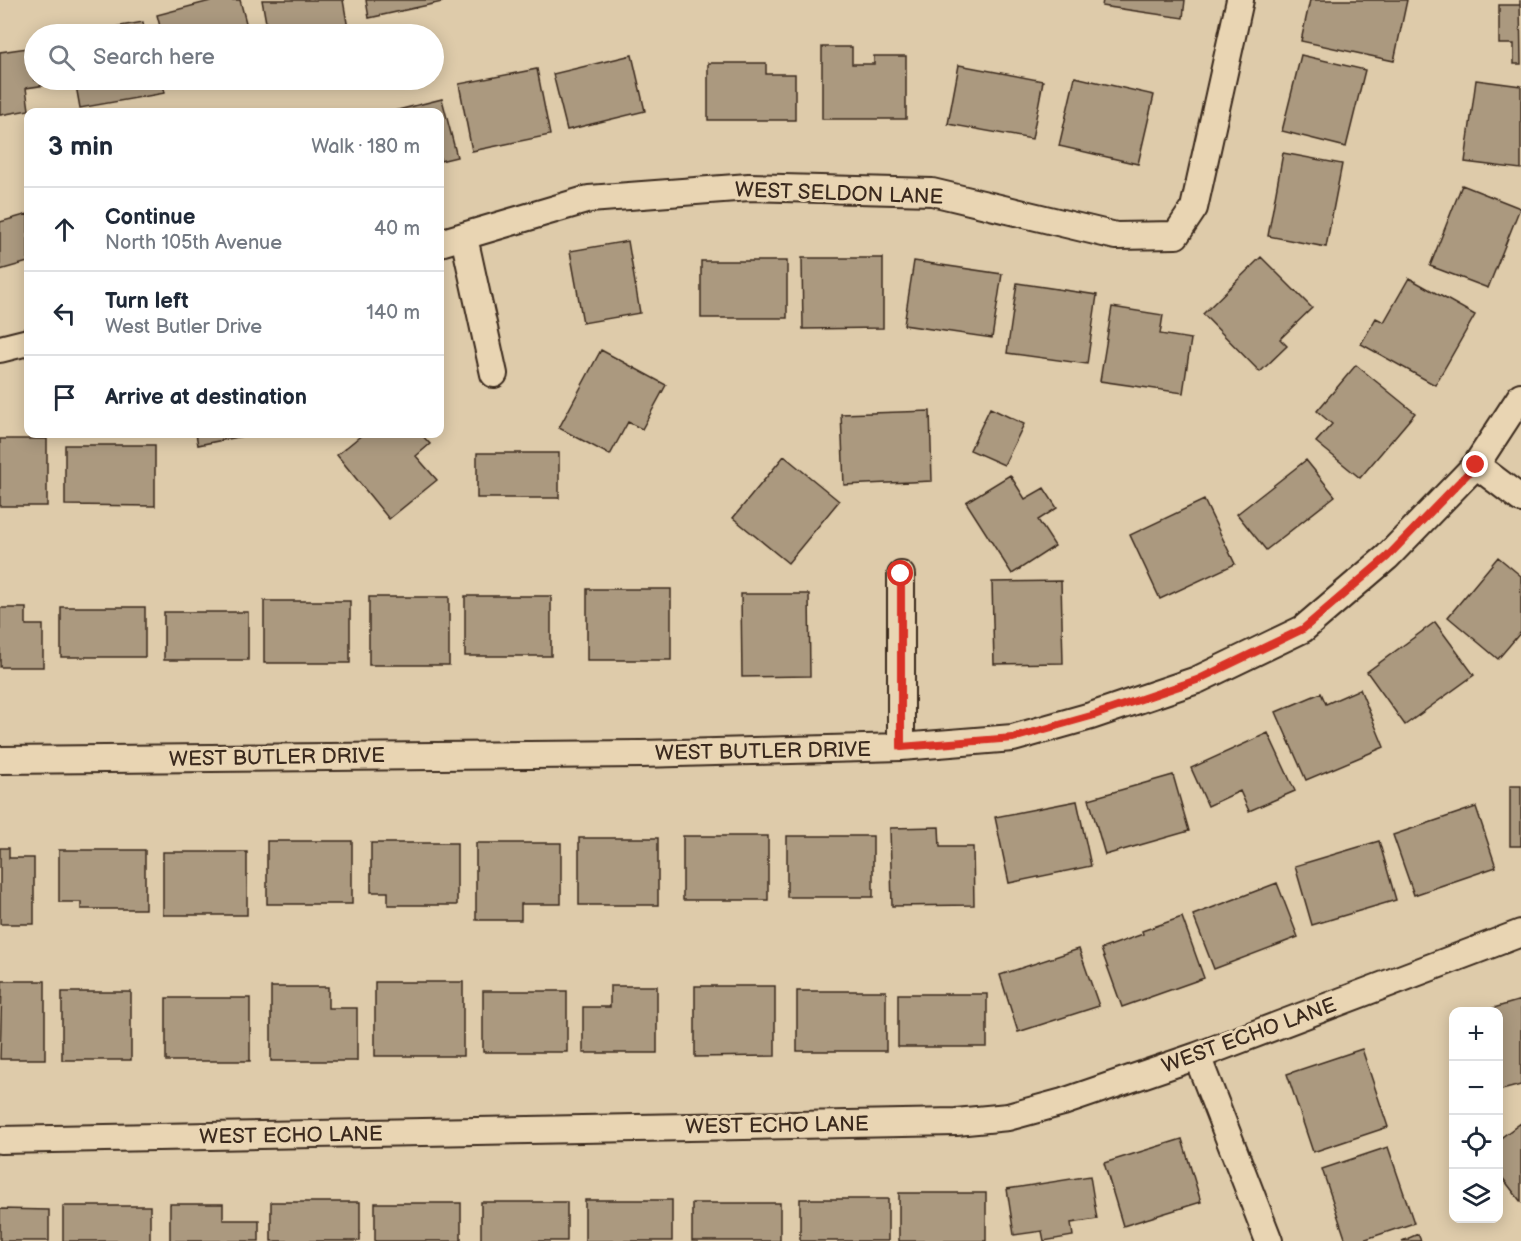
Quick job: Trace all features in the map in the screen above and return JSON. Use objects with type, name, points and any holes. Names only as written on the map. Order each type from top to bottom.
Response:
[{"type":"street","name":"WEST SELDON LANE","points":[[452,240],[590,199],[748,187],[933,192],[1116,236],[1176,235],[1194,208],[1240,0]]},
{"type":"street","points":[[452,240],[494,374]]},
{"type":"street","points":[[0,349],[24,343]]},
{"type":"street","name":"WEST BUTLER DRIVE","points":[[0,760],[641,754],[901,747],[1013,738],[1197,680],[1303,629],[1387,557],[1476,465],[1521,396]]},
{"type":"street","points":[[1476,465],[1521,499]]},
{"type":"street","points":[[901,574],[901,747]]},
{"type":"street","name":"WEST ECHO LANE","points":[[0,1140],[956,1122],[1008,1117],[1063,1102],[1197,1056],[1521,933]]},
{"type":"street","points":[[1197,1056],[1269,1241]]},
{"type":"building","points":[[214,0],[240,0],[246,24],[159,24],[157,15]]},
{"type":"building","points":[[262,0],[343,0],[347,24],[266,24]]},
{"type":"building","points":[[366,0],[441,0],[442,2],[369,18]]},
{"type":"building","points":[[1103,0],[1185,0],[1183,18],[1102,6]]},
{"type":"building","points":[[1310,0],[1407,0],[1394,61],[1301,41]]},
{"type":"building","points":[[1520,0],[1521,64],[1514,64],[1514,44],[1499,44],[1499,5],[1520,5]]},
{"type":"building","points":[[822,47],[852,47],[852,64],[874,64],[874,56],[906,56],[906,119],[822,119]]},
{"type":"building","points":[[24,48],[24,90],[26,90],[29,108],[24,108],[24,111],[0,115],[0,52]]},
{"type":"building","points":[[632,55],[645,111],[567,130],[553,74]]},
{"type":"building","points":[[1301,55],[1365,70],[1346,147],[1282,131]]},
{"type":"building","points":[[708,63],[766,63],[766,74],[795,74],[795,120],[708,120]]},
{"type":"building","points":[[959,65],[1043,81],[1032,139],[948,124]]},
{"type":"building","points":[[537,69],[550,135],[472,151],[459,84]]},
{"type":"building","points":[[1075,77],[1154,95],[1138,164],[1059,146]]},
{"type":"building","points":[[1476,80],[1521,86],[1521,169],[1465,162]]},
{"type":"building","points":[[77,90],[164,90],[165,93],[80,108]]},
{"type":"building","points":[[442,99],[457,157],[444,160],[444,108],[406,108]]},
{"type":"building","points":[[1283,153],[1342,164],[1326,247],[1268,236]]},
{"type":"building","points":[[1462,185],[1520,208],[1488,288],[1430,266]]},
{"type":"building","points":[[24,215],[24,263],[0,270],[0,222]]},
{"type":"building","points":[[628,241],[640,313],[583,323],[570,251]]},
{"type":"building","points":[[1261,257],[1312,308],[1280,339],[1287,346],[1260,372],[1203,314]]},
{"type":"building","points":[[802,258],[883,258],[883,328],[803,329]]},
{"type":"building","points":[[701,261],[787,261],[787,318],[701,318]]},
{"type":"building","points":[[914,261],[1002,274],[992,338],[904,325]]},
{"type":"building","points":[[1409,278],[1475,315],[1435,385],[1361,344],[1376,318],[1384,322]]},
{"type":"building","points":[[1017,283],[1097,295],[1087,364],[1007,353]]},
{"type":"building","points":[[1112,307],[1163,315],[1160,334],[1191,339],[1183,393],[1100,381]]},
{"type":"building","points":[[601,350],[666,385],[642,429],[628,422],[610,455],[559,428]]},
{"type":"building","points":[[1356,365],[1415,413],[1360,478],[1316,442],[1332,424],[1317,411]]},
{"type":"building","points":[[990,408],[1024,424],[1004,465],[970,450]]},
{"type":"building","points":[[930,411],[932,481],[844,485],[841,414]]},
{"type":"building","points":[[197,438],[233,438],[198,445]]},
{"type":"building","points":[[358,438],[425,438],[430,444],[416,456],[437,480],[389,519],[337,455]]},
{"type":"building","points":[[0,439],[47,439],[47,506],[0,506]]},
{"type":"building","points":[[65,445],[155,445],[155,506],[65,505]]},
{"type":"building","points":[[477,453],[559,453],[559,498],[477,498]]},
{"type":"building","points":[[784,456],[839,501],[788,563],[733,518]]},
{"type":"building","points":[[1306,460],[1335,496],[1266,550],[1237,514]]},
{"type":"building","points":[[1010,475],[1025,499],[1044,488],[1057,508],[1038,520],[1055,546],[1012,574],[966,502]]},
{"type":"building","points":[[1204,500],[1235,564],[1160,599],[1130,535]]},
{"type":"building","points":[[1498,557],[1521,576],[1521,632],[1498,659],[1448,617]]},
{"type":"building","points":[[1061,581],[1063,663],[994,664],[992,582]]},
{"type":"building","points":[[587,589],[671,589],[671,660],[587,660]]},
{"type":"building","points":[[741,594],[809,594],[810,676],[742,677]]},
{"type":"building","points":[[465,596],[551,596],[551,656],[465,656]]},
{"type":"building","points":[[369,597],[449,597],[449,665],[369,665]]},
{"type":"building","points":[[264,601],[350,601],[350,663],[264,663]]},
{"type":"building","points":[[61,607],[145,607],[145,657],[61,657]]},
{"type":"building","points":[[0,608],[26,608],[26,625],[43,625],[43,667],[0,667]]},
{"type":"building","points":[[164,612],[248,612],[248,660],[164,660]]},
{"type":"building","points":[[1435,622],[1474,675],[1405,725],[1367,672]]},
{"type":"building","points":[[1360,689],[1384,747],[1306,780],[1276,712],[1321,693],[1326,704]]},
{"type":"building","points":[[1268,733],[1295,791],[1249,811],[1240,791],[1208,806],[1191,768]]},
{"type":"building","points":[[1173,775],[1189,831],[1105,855],[1089,799]]},
{"type":"building","points":[[1510,786],[1521,786],[1521,846],[1510,846]]},
{"type":"building","points":[[1077,801],[1091,866],[1009,883],[995,817]]},
{"type":"building","points":[[1476,807],[1496,867],[1414,895],[1393,835]]},
{"type":"building","points":[[939,827],[940,847],[973,847],[974,905],[892,906],[890,828]]},
{"type":"building","points":[[683,836],[768,836],[768,900],[683,900]]},
{"type":"building","points":[[787,836],[873,836],[873,897],[787,897]]},
{"type":"building","points":[[579,838],[658,838],[658,905],[579,905]]},
{"type":"building","points":[[267,841],[352,841],[352,904],[267,904]]},
{"type":"building","points":[[1379,841],[1396,900],[1312,925],[1295,866]]},
{"type":"building","points":[[371,843],[457,843],[457,905],[388,905],[388,892],[371,892]]},
{"type":"building","points":[[476,843],[561,843],[561,904],[521,904],[521,920],[476,920]]},
{"type":"building","points":[[0,848],[9,848],[9,858],[34,858],[34,924],[0,924]]},
{"type":"building","points":[[59,850],[145,850],[145,909],[81,909],[81,902],[59,902]]},
{"type":"building","points":[[163,852],[247,852],[247,915],[163,915]]},
{"type":"building","points":[[1277,883],[1298,937],[1214,969],[1193,915]]},
{"type":"building","points":[[1182,917],[1204,978],[1122,1007],[1101,949]]},
{"type":"building","points":[[1079,949],[1099,1006],[1018,1032],[1000,975]]},
{"type":"building","points":[[2,981],[45,981],[45,1059],[0,1059]]},
{"type":"building","points":[[375,982],[463,982],[463,1056],[375,1056]]},
{"type":"building","points":[[610,986],[657,986],[657,1053],[583,1053],[583,1007],[610,1007]]},
{"type":"building","points":[[695,986],[775,986],[775,1056],[695,1057]]},
{"type":"building","points":[[271,987],[328,987],[328,1008],[357,1008],[357,1061],[271,1061]]},
{"type":"building","points":[[483,991],[567,991],[567,1052],[483,1052]]},
{"type":"building","points":[[797,991],[886,991],[886,1051],[797,1051]]},
{"type":"building","points":[[62,992],[131,992],[131,1060],[62,1060]]},
{"type":"building","points":[[898,994],[987,994],[987,1047],[898,1047]]},
{"type":"building","points":[[166,998],[250,998],[250,1061],[166,1061]]},
{"type":"building","points":[[1521,1000],[1521,1085],[1503,1090],[1503,1007],[1497,1007]]},
{"type":"building","points":[[1362,1049],[1388,1127],[1313,1152],[1287,1074]]},
{"type":"building","points":[[1521,1123],[1521,1202],[1503,1179],[1503,1136]]},
{"type":"building","points":[[1182,1139],[1201,1202],[1123,1226],[1104,1163]]},
{"type":"building","points":[[1388,1147],[1414,1223],[1360,1241],[1346,1241],[1322,1169]]},
{"type":"building","points":[[1090,1176],[1097,1219],[1071,1223],[1073,1236],[1044,1241],[1042,1231],[1014,1235],[1007,1189]]},
{"type":"building","points":[[899,1193],[986,1193],[986,1241],[899,1241]]},
{"type":"building","points":[[800,1199],[888,1199],[888,1241],[800,1241]]},
{"type":"building","points":[[585,1200],[672,1200],[672,1241],[585,1241]]},
{"type":"building","points":[[271,1202],[360,1202],[360,1241],[271,1241]]},
{"type":"building","points":[[481,1202],[567,1202],[567,1241],[481,1241]]},
{"type":"building","points":[[375,1203],[461,1203],[461,1241],[375,1241]]},
{"type":"building","points":[[692,1203],[780,1203],[780,1241],[692,1241]]},
{"type":"building","points":[[170,1204],[223,1204],[223,1220],[259,1220],[259,1241],[170,1241]]},
{"type":"building","points":[[63,1206],[150,1206],[150,1241],[63,1241]]},
{"type":"building","points":[[0,1209],[49,1210],[49,1241],[0,1241]]},
{"type":"building","points":[[1418,1234],[1421,1241],[1402,1241]]},
{"type":"route","points":[[901,574],[901,747],[1013,738],[1091,716],[1197,680],[1303,629],[1387,557],[1476,465]]}]
